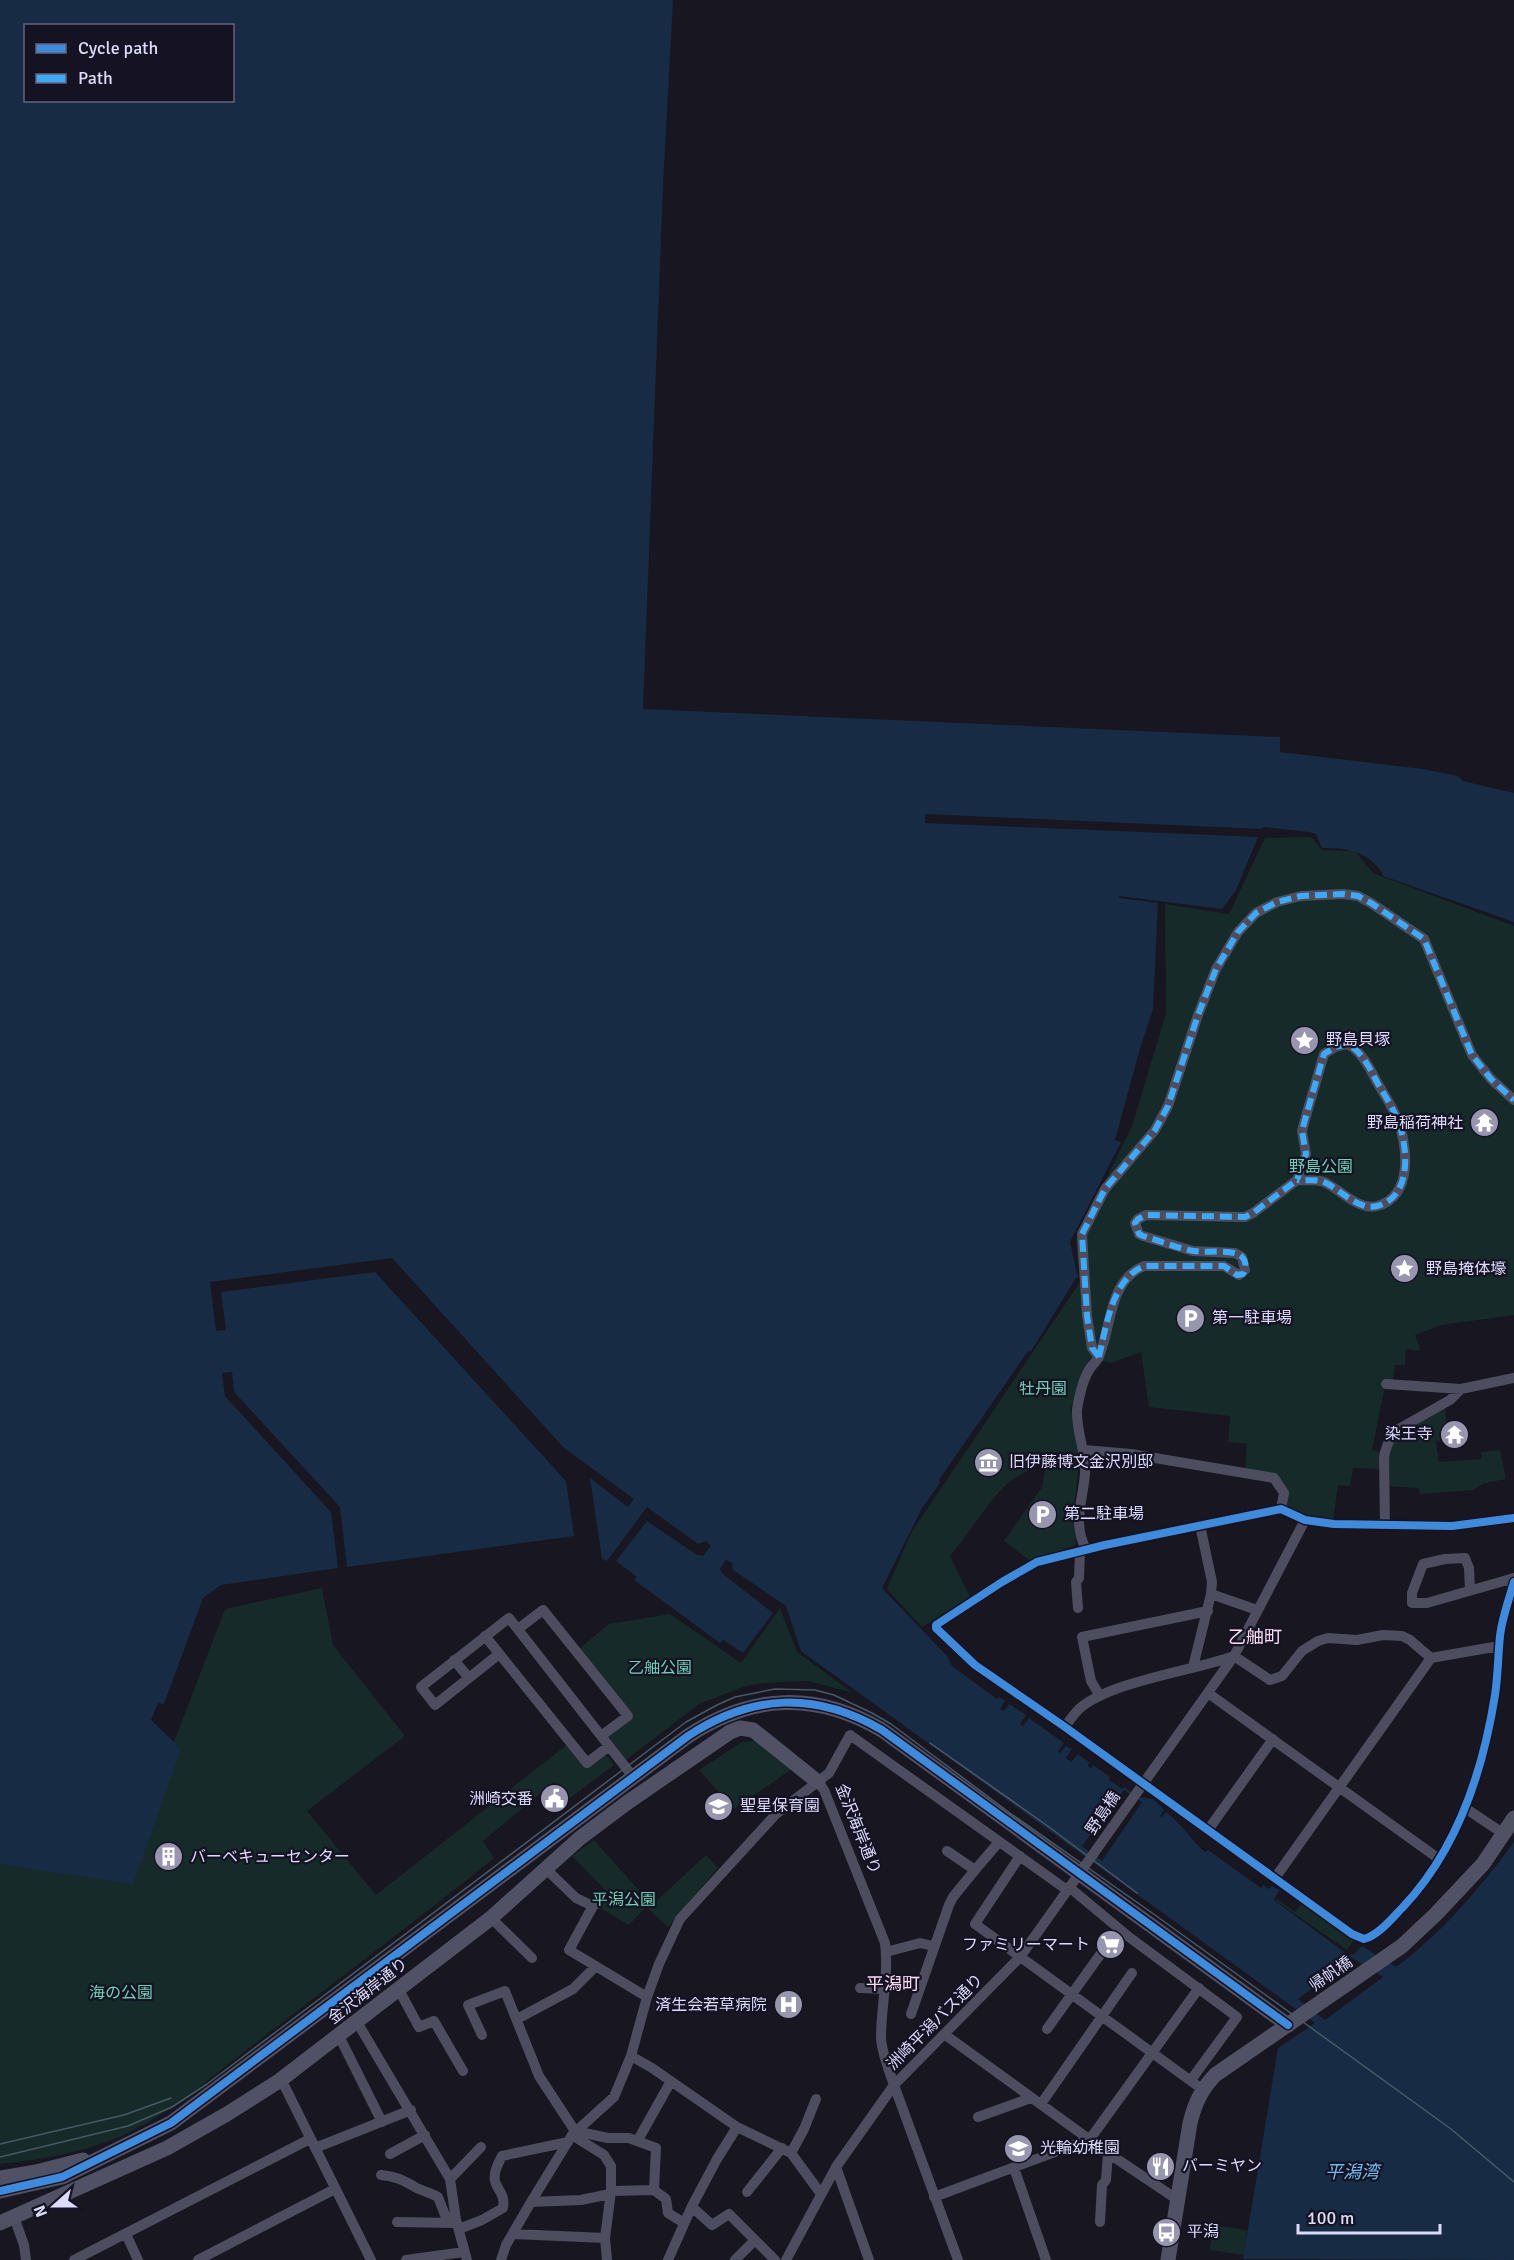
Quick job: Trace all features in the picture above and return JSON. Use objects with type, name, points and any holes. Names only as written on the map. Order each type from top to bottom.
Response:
[{"type":"street","points":[[1099,1358],[1092,1348],[1087,1316],[1082,1234],[1105,1189],[1155,1130],[1168,1106],[1216,969],[1238,932],[1256,913],[1277,902],[1301,896],[1342,894],[1358,896],[1424,939],[1472,1055],[1491,1079],[1514,1100]]},
{"type":"street","points":[[1078,1608],[1076,1582],[1079,1578],[1083,1550],[1078,1516],[1085,1474],[1084,1450],[1078,1420],[1080,1397],[1090,1368],[1099,1358],[1119,1290],[1133,1271],[1144,1266],[1224,1266],[1239,1275],[1245,1269],[1242,1257],[1235,1253],[1193,1251],[1139,1234],[1135,1227],[1138,1219],[1146,1215],[1245,1217],[1297,1180],[1306,1154],[1302,1131],[1324,1054],[1335,1047],[1348,1044],[1356,1049],[1366,1061],[1397,1118],[1406,1156],[1399,1192],[1387,1203],[1374,1208],[1359,1204],[1322,1180],[1297,1180]]},
{"type":"street","points":[[1386,1384],[1461,1389],[1514,1378]]},
{"type":"street","points":[[1385,1525],[1385,1449],[1395,1431],[1449,1400],[1461,1389]]},
{"type":"street","points":[[1084,1450],[1131,1454],[1274,1478],[1284,1493],[1281,1509]]},
{"type":"street","points":[[1470,1590],[1469,1568],[1465,1558],[1445,1559],[1423,1564],[1412,1593],[1412,1603],[1427,1604],[1470,1590],[1514,1580],[1500,1636],[1495,1693],[1490,1718],[1465,1808],[1460,1823],[1439,1859],[1413,1896],[1374,1934],[1364,1939],[1353,1934],[975,1665],[936,1628],[936,1625],[1037,1562],[1083,1550],[1281,1509],[1305,1520],[1334,1524],[1452,1526],[1514,1518]]},
{"type":"street","name":"野島橋","points":[[1080,1874],[1142,1782],[1234,1656],[1305,1520]]},
{"type":"street","points":[[1193,1667],[1208,1611],[1212,1582],[1200,1525]]},
{"type":"street","points":[[1211,1594],[1257,1610]]},
{"type":"street","points":[[518,1629],[543,1610],[628,1716],[601,1736]]},
{"type":"street","points":[[1100,1696],[1091,1681],[1082,1637],[1208,1611]]},
{"type":"street","points":[[499,1654],[435,1705],[421,1687],[509,1618],[634,1778]]},
{"type":"street","points":[[1065,1727],[1078,1710],[1100,1696],[1234,1656],[1270,1680],[1282,1676],[1302,1651],[1328,1638],[1357,1640],[1383,1635],[1402,1636],[1431,1658]]},
{"type":"street","points":[[485,1636],[586,1762],[609,1746]]},
{"type":"street","points":[[1275,1878],[1431,1658],[1499,1646]]},
{"type":"street","points":[[454,1660],[469,1678]]},
{"type":"street","points":[[1208,1693],[1439,1859]]},
{"type":"street","points":[[0,2191],[62,2177],[171,2123],[688,1736],[708,1723],[731,1713],[772,1702],[812,1704],[835,1708],[882,1730],[1141,1918],[1294,2021]]},
{"type":"street","name":"金沢海岸通り","points":[[7,2220],[167,2148],[279,2081],[491,1918],[580,1838],[627,1802],[730,1732],[740,1728],[754,1731],[818,1782],[824,1790],[885,1943],[886,1989],[881,2039],[894,2085]]},
{"type":"street","points":[[501,2260],[531,2202],[572,2136],[614,2097],[631,2056],[647,1997],[659,1964],[680,1919],[776,1814],[829,1773],[850,1736],[1068,1889],[1237,2017],[1196,2084],[1168,2260]]},
{"type":"street","points":[[1208,1830],[1273,1739]]},
{"type":"street","points":[[1465,1808],[1504,1834]]},
{"type":"street","name":"帰帆橋","points":[[1196,2084],[1215,2075],[1402,1946],[1483,1864],[1514,1818]]},
{"type":"street","points":[[911,2014],[933,1947],[953,1897],[999,1842]]},
{"type":"street","points":[[947,1851],[975,1870]]},
{"type":"street","points":[[1020,1856],[975,1924],[1196,2084]]},
{"type":"street","points":[[545,1868],[576,1898],[594,1906],[569,1950],[647,1997]]},
{"type":"street","name":"洲崎平潟バス通り","points":[[958,2260],[894,2085],[1020,1957],[1080,1874]]},
{"type":"street","points":[[491,1918],[532,1958]]},
{"type":"street","points":[[1129,1937],[1141,1918]]},
{"type":"street","points":[[886,1952],[920,1943],[933,1947]]},
{"type":"street","points":[[1047,2029],[1102,1952]]},
{"type":"street","points":[[517,2019],[573,1989],[595,1967]]},
{"type":"street","points":[[978,2117],[1036,2101],[1132,1973]]},
{"type":"street","points":[[860,1988],[886,1989]]},
{"type":"street","points":[[934,2197],[1090,2139],[1199,1988]]},
{"type":"street","points":[[399,1990],[419,2027],[434,2021],[463,2071]]},
{"type":"street","points":[[482,2035],[468,2005],[505,1991],[539,2076],[572,2136],[604,2155],[611,2166],[605,2238],[607,2260]]},
{"type":"street","points":[[357,2022],[450,2179],[457,2224],[466,2256],[406,2260]]},
{"type":"street","points":[[944,2034],[1108,2153],[1178,2200]]},
{"type":"street","points":[[339,2036],[382,2122]]},
{"type":"street","points":[[631,2056],[737,2127],[787,2150],[821,2194]]},
{"type":"street","points":[[279,2081],[285,2087],[371,2260]]},
{"type":"street","points":[[638,2140],[670,2081]]},
{"type":"street","points":[[786,2260],[836,2167],[894,2085]]},
{"type":"street","points":[[747,2192],[804,2129],[816,2099]]},
{"type":"street","points":[[74,2260],[313,2144],[382,2122],[411,2110]]},
{"type":"street","points":[[668,2260],[692,2207],[737,2127]]},
{"type":"street","points":[[390,2154],[425,2135]]},
{"type":"street","points":[[397,2222],[457,2224],[482,2220],[503,2208],[504,2201],[494,2180],[494,2170],[502,2156],[572,2136],[628,2138],[656,2148],[654,2190]]},
{"type":"street","points":[[450,2179],[481,2147]]},
{"type":"street","points":[[0,2178],[36,2172],[118,2151]]},
{"type":"street","points":[[1100,2222],[1102,2185],[1106,2180],[1108,2153]]},
{"type":"street","points":[[836,2167],[869,2260]]},
{"type":"street","points":[[1014,2168],[1046,2260]]},
{"type":"street","points":[[381,2175],[405,2180],[416,2188],[438,2197],[445,2215],[457,2224]]},
{"type":"street","points":[[198,2260],[211,2258],[334,2189]]},
{"type":"street","points":[[531,2202],[581,2200],[610,2193],[654,2190],[666,2199],[668,2213],[684,2223]]},
{"type":"street","points":[[692,2207],[712,2225],[729,2214],[775,2260]]},
{"type":"street","points":[[7,2220],[24,2245],[26,2260]]},
{"type":"street","points":[[126,2234],[138,2260]]},
{"type":"street","points":[[513,2234],[605,2238]]},
{"type":"street","points":[[735,2260],[755,2240]]},
{"type":"green space","name":"野島公園","points":[[1311,837],[1322,850],[1355,851],[1373,873],[1514,926],[1514,1315],[1441,1325],[1415,1335],[1421,1351],[1406,1349],[1405,1365],[1395,1365],[1393,1384],[1385,1386],[1372,1450],[1380,1452],[1380,1469],[1353,1468],[1350,1486],[1338,1485],[1333,1520],[1306,1516],[1285,1506],[1274,1474],[1245,1470],[1247,1444],[1228,1442],[1230,1416],[1149,1407],[1141,1352],[1111,1363],[1090,1359],[1071,1408],[1079,1462],[1073,1516],[1076,1545],[1030,1561],[1004,1541],[1042,1487],[1047,1459],[1006,1485],[950,1556],[970,1597],[922,1627],[887,1589],[911,1533],[1080,1282],[1076,1240],[1132,1126],[1166,1013],[1165,904],[1229,914],[1265,838]]},
{"type":"green space","points":[[1445,1407],[1447,1428],[1450,1429],[1451,1439],[1436,1441],[1439,1462],[1482,1459],[1481,1452],[1500,1450],[1506,1479],[1485,1483],[1473,1490],[1420,1494],[1419,1488],[1388,1486],[1386,1454],[1396,1435]]},
{"type":"green space","name":"海の公園","points":[[322,1588],[333,1645],[405,1736],[307,1811],[376,1895],[569,1743],[586,1765],[604,1752],[614,1765],[569,1799],[554,1782],[483,1841],[494,1858],[406,1928],[156,2118],[119,2137],[75,2152],[0,2164],[0,1849],[124,1872],[225,1609]]},
{"type":"green space","name":"乙舳公園","points":[[780,1608],[797,1652],[853,1693],[808,1681],[746,1686],[699,1704],[626,1760],[608,1736],[633,1716],[579,1649],[609,1624],[670,1614],[741,1663]]},
{"type":"green space","points":[[756,1741],[792,1769],[734,1809],[699,1770],[742,1742]]},
{"type":"green space","name":"平潟公園","points":[[594,1840],[652,1905],[706,1855],[718,1868],[668,1927],[646,1907],[629,1925],[595,1905],[607,1892],[572,1856]]},
{"type":"green space","points":[[1277,1899],[1295,1912],[1302,1903],[1314,1912],[1308,1922],[1314,1913],[1355,1939],[1347,1950],[1276,1901]]},
{"type":"green space","points":[[1213,2225],[1247,2230],[1244,2255],[1210,2250]]},
{"type":"water","name":"平潟湾","points":[[0,0],[673,0],[663,185],[643,709],[1280,737],[1280,752],[1423,769],[1458,776],[1463,781],[1514,793],[1514,922],[1383,876],[1375,864],[1363,855],[1344,849],[1322,848],[1316,834],[1309,832],[1264,827],[1261,829],[925,814],[925,823],[1258,837],[1236,890],[1222,909],[1119,896],[1119,898],[1158,903],[1153,1009],[1115,1140],[1121,1142],[1070,1242],[1078,1278],[1031,1351],[1028,1351],[939,1480],[940,1483],[922,1508],[882,1588],[947,1656],[952,1666],[997,1699],[999,1697],[1005,1701],[1000,1709],[1004,1711],[1009,1704],[1026,1715],[1020,1724],[1023,1726],[1029,1718],[1064,1743],[1058,1752],[1060,1753],[1066,1746],[1072,1749],[1066,1758],[1071,1762],[1078,1754],[1089,1762],[1088,1766],[1091,1768],[1093,1765],[1122,1789],[1124,1787],[1138,1797],[1153,1799],[1164,1810],[1160,1816],[1162,1817],[1166,1812],[1205,1852],[1208,1850],[1261,1888],[1263,1885],[1269,1889],[1272,1886],[1279,1890],[1274,1900],[1348,1955],[1354,1954],[1362,1946],[1396,1967],[1445,1925],[1514,1842],[1514,2260],[1243,2259],[1278,2048],[1315,2023],[801,1651],[786,1606],[733,1570],[732,1563],[726,1560],[720,1569],[723,1574],[773,1613],[743,1653],[723,1640],[720,1643],[634,1580],[637,1577],[616,1561],[647,1521],[697,1555],[703,1556],[711,1546],[706,1541],[698,1544],[647,1507],[607,1561],[602,1559],[590,1478],[628,1507],[634,1499],[564,1448],[392,1258],[210,1282],[216,1331],[226,1330],[221,1292],[375,1272],[566,1481],[574,1536],[347,1567],[340,1507],[234,1392],[232,1372],[222,1373],[225,1396],[331,1512],[338,1568],[221,1585],[203,1598],[164,1704],[158,1703],[151,1720],[181,1749],[133,1884],[0,1864]]},
{"type":"pier","points":[[1124,1790],[1142,1802],[1102,1861],[1082,1846]]},
{"type":"pier","points":[[1352,1958],[1383,1977],[1325,2020],[1298,1999]]},
{"type":"tram line","points":[[0,2157],[128,2126],[172,2107],[207,2084],[686,1722],[735,1697],[775,1689],[815,1690],[834,1695],[891,1724],[1010,1813],[1451,2129],[1514,2182]]},
{"type":"tram line","points":[[930,1743],[1045,1824],[1137,1893]]},
{"type":"tram line","points":[[0,2144],[124,2115],[171,2098]]},
{"type":"marked path","points":[[1099,1357],[1092,1348],[1087,1316],[1082,1234],[1105,1189],[1155,1130],[1168,1106],[1216,969],[1238,932],[1256,913],[1277,902],[1301,896],[1343,894],[1358,896],[1424,939],[1472,1055],[1491,1079],[1514,1100]]},
{"type":"marked path","points":[[1099,1357],[1112,1305],[1124,1281],[1133,1272],[1144,1266],[1224,1266],[1237,1275],[1243,1274],[1245,1262],[1237,1254],[1194,1251],[1175,1246],[1139,1234],[1135,1223],[1146,1215],[1245,1217],[1297,1180],[1306,1154],[1302,1131],[1324,1054],[1335,1047],[1348,1044],[1366,1062],[1396,1116],[1405,1154],[1402,1181],[1397,1192],[1389,1201],[1370,1207],[1356,1202],[1324,1182],[1297,1180]]},
{"type":"cycle path","points":[[1514,1518],[1452,1526],[1334,1524],[1305,1520],[1281,1509],[1105,1545],[1037,1562],[936,1625],[936,1628],[975,1665],[1065,1727],[1352,1934],[1364,1939],[1375,1934],[1385,1925],[1422,1885],[1453,1835],[1465,1808],[1490,1724],[1496,1688],[1501,1629],[1514,1582]]},
{"type":"cycle path","points":[[0,2191],[62,2177],[171,2123],[688,1736],[712,1722],[760,1705],[808,1704],[857,1717],[882,1730],[1288,2025]]},
{"type":"place","name":"野島貝塚","points":[[1305,1040]]},
{"type":"place","name":"野島稲荷神社","points":[[1484,1123]]},
{"type":"place","name":"野島掩体壕","points":[[1405,1269]]},
{"type":"place","name":"第一駐車場","points":[[1191,1318]]},
{"type":"place","name":"染王寺","points":[[1454,1434]]},
{"type":"place","name":"旧伊藤博文金沢別邸","points":[[988,1462]]},
{"type":"place","name":"第二駐車場","points":[[1043,1514]]},
{"type":"place","name":"洲崎交番","points":[[554,1799]]},
{"type":"place","name":"聖星保育園","points":[[719,1806]]},
{"type":"place","name":"バーベキューセンター","points":[[169,1857]]},
{"type":"place","name":"ファミリーマート","points":[[1111,1945]]},
{"type":"place","name":"済生会若草病院","points":[[788,2005]]},
{"type":"place","name":"光輪幼稚園","points":[[1019,2148]]},
{"type":"place","name":"バーミヤン","points":[[1161,2166]]},
{"type":"place","name":"平潟","points":[[1166,2232]]},
{"type":"district","name":"乙舳町","points":[[1255,1637]]},
{"type":"district","name":"平潟町","points":[[893,1984]]},
{"type":"park label","name":"牡丹園","points":[[1043,1389]]}]
